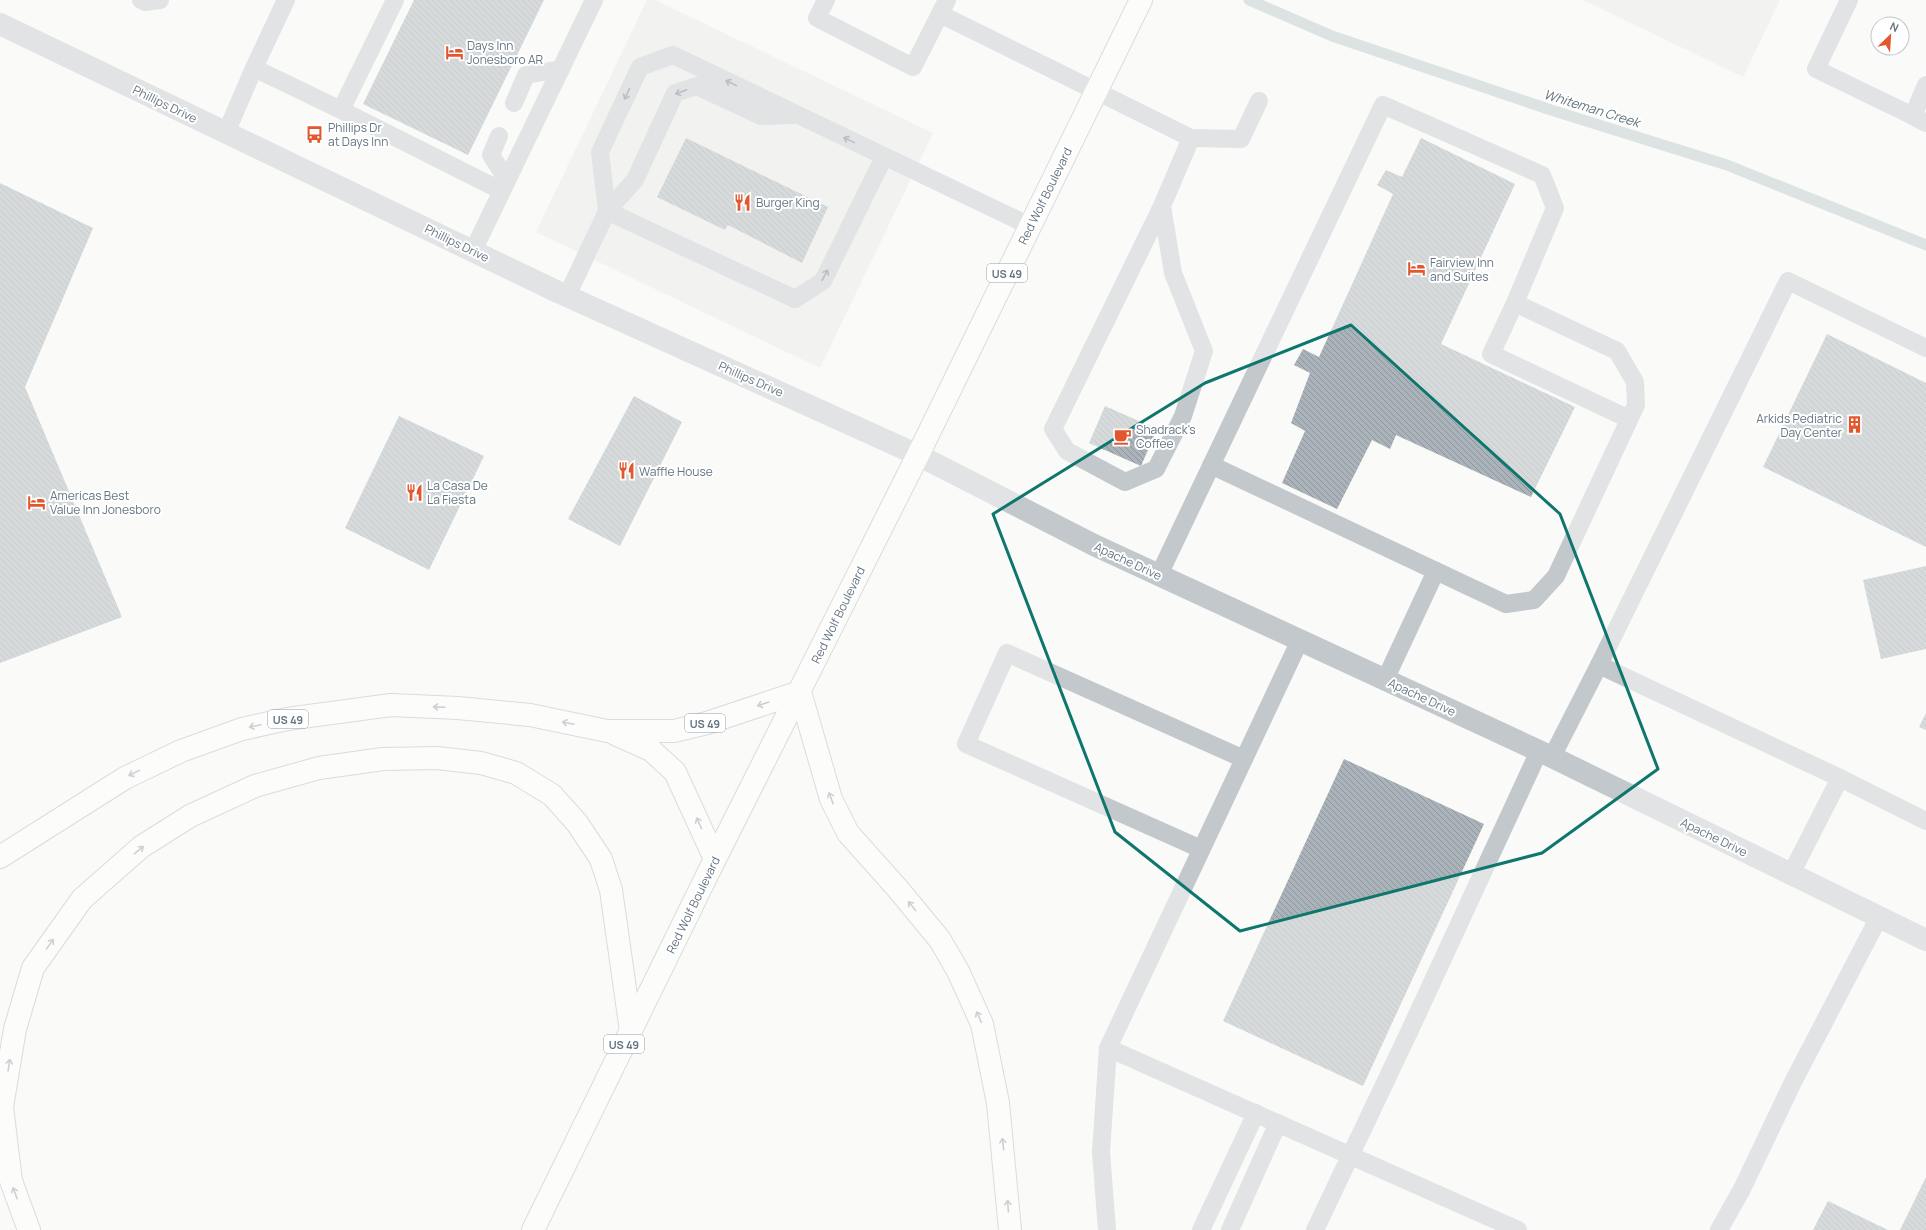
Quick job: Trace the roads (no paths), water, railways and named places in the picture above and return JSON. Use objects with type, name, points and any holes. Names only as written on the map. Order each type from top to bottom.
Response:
[{"type":"highway","name":"Red Wolf Boulevard","points":[[533,1230],[918,455],[1141,0]]},
{"type":"highway","name":"US 49","points":[[0,857],[125,778],[181,751],[242,729],[287,719],[391,705],[458,708],[530,715],[606,731],[674,731],[707,723],[800,692]]},
{"type":"highway","points":[[800,692],[831,799],[848,833],[898,889],[940,940],[958,971],[982,1024],[998,1103],[1010,1230]]},
{"type":"highway","points":[[606,731],[651,750],[675,772],[716,859]]},
{"type":"highway","points":[[29,1230],[11,1182],[2,1107],[14,1029],[33,968],[82,899],[141,847],[190,816],[255,786],[319,768],[383,759],[437,758],[481,763],[516,773],[552,796],[578,823],[601,859],[611,890],[631,1031]]},
{"type":"street","name":"Phillips Drive","points":[[0,24],[567,296],[918,455]]},
{"type":"street","name":"Apache Drive","points":[[918,455],[1094,545],[1545,754],[1926,940]]},
{"type":"lane","points":[[141,0],[145,2],[160,0]]},
{"type":"lane","points":[[226,133],[254,68],[286,0]]},
{"type":"lane","points":[[341,110],[395,0]]},
{"type":"lane","points":[[473,250],[594,0]]},
{"type":"lane","points":[[826,0],[818,18],[913,67],[943,7],[1096,91],[1191,138],[1241,139],[1259,101]]},
{"type":"lane","points":[[1849,0],[1816,68],[1919,120],[1926,85]]},
{"type":"lane","points":[[607,211],[600,152],[640,67],[673,55],[1030,226]]},
{"type":"lane","points":[[254,68],[504,185]]},
{"type":"lane","points":[[514,103],[526,74],[561,69]]},
{"type":"lane","points":[[567,296],[607,211],[635,180],[675,93],[697,86],[761,116],[796,114]]},
{"type":"lane","points":[[1159,575],[1383,105],[1542,175],[1555,208],[1515,303],[1491,354],[1629,419]]},
{"type":"lane","points":[[499,136],[491,155],[504,185]]},
{"type":"lane","points":[[1162,206],[1173,274],[1204,351],[1183,416],[1156,469],[1125,482],[1067,450],[1053,429],[1162,206],[1191,138]]},
{"type":"lane","points":[[607,211],[795,299],[823,281],[884,157]]},
{"type":"lane","points":[[1315,1230],[1545,754],[1599,665],[1788,281],[1926,348]]},
{"type":"lane","points":[[1211,465],[1506,604],[1534,600],[1556,576],[1636,405],[1635,382],[1617,351],[1515,303]]},
{"type":"lane","points":[[1385,680],[1436,571]]},
{"type":"lane","points":[[1107,1230],[1101,1152],[1108,1048],[1300,640]]},
{"type":"lane","points":[[1201,849],[966,744],[1007,653],[1244,759]]},
{"type":"lane","points":[[1599,665],[1840,778],[1926,821]]},
{"type":"lane","points":[[1791,874],[1840,778]]},
{"type":"lane","points":[[1719,1230],[1742,1189],[1793,1082],[1879,917]]},
{"type":"lane","points":[[1108,1048],[1518,1230]]},
{"type":"lane","points":[[1201,1230],[1256,1113]]},
{"type":"lane","points":[[1230,1230],[1278,1123]]},
{"type":"waterway","name":"Whiteman Creek","points":[[1249,0],[1332,36],[1551,110],[1727,165],[1926,245]]},
{"type":"place","name":"Days Inn Jonesboro AR","points":[[454,52]]},
{"type":"place","name":"Phillips Dr at Days Inn","points":[[315,134]]},
{"type":"place","name":"Burger King","points":[[743,202]]},
{"type":"place","name":"Fairview Inn and Suites","points":[[1417,269]]},
{"type":"place","name":"Arkids Pediatric Day Center","points":[[1855,425]]},
{"type":"place","name":"Shadrack's Coffee","points":[[1123,436]]},
{"type":"place","name":"Waffle House","points":[[626,471]]},
{"type":"place","name":"La Casa De La Fiesta","points":[[414,492]]},
{"type":"place","name":"Americas Best Value Inn Jonesboro","points":[[37,502]]}]
